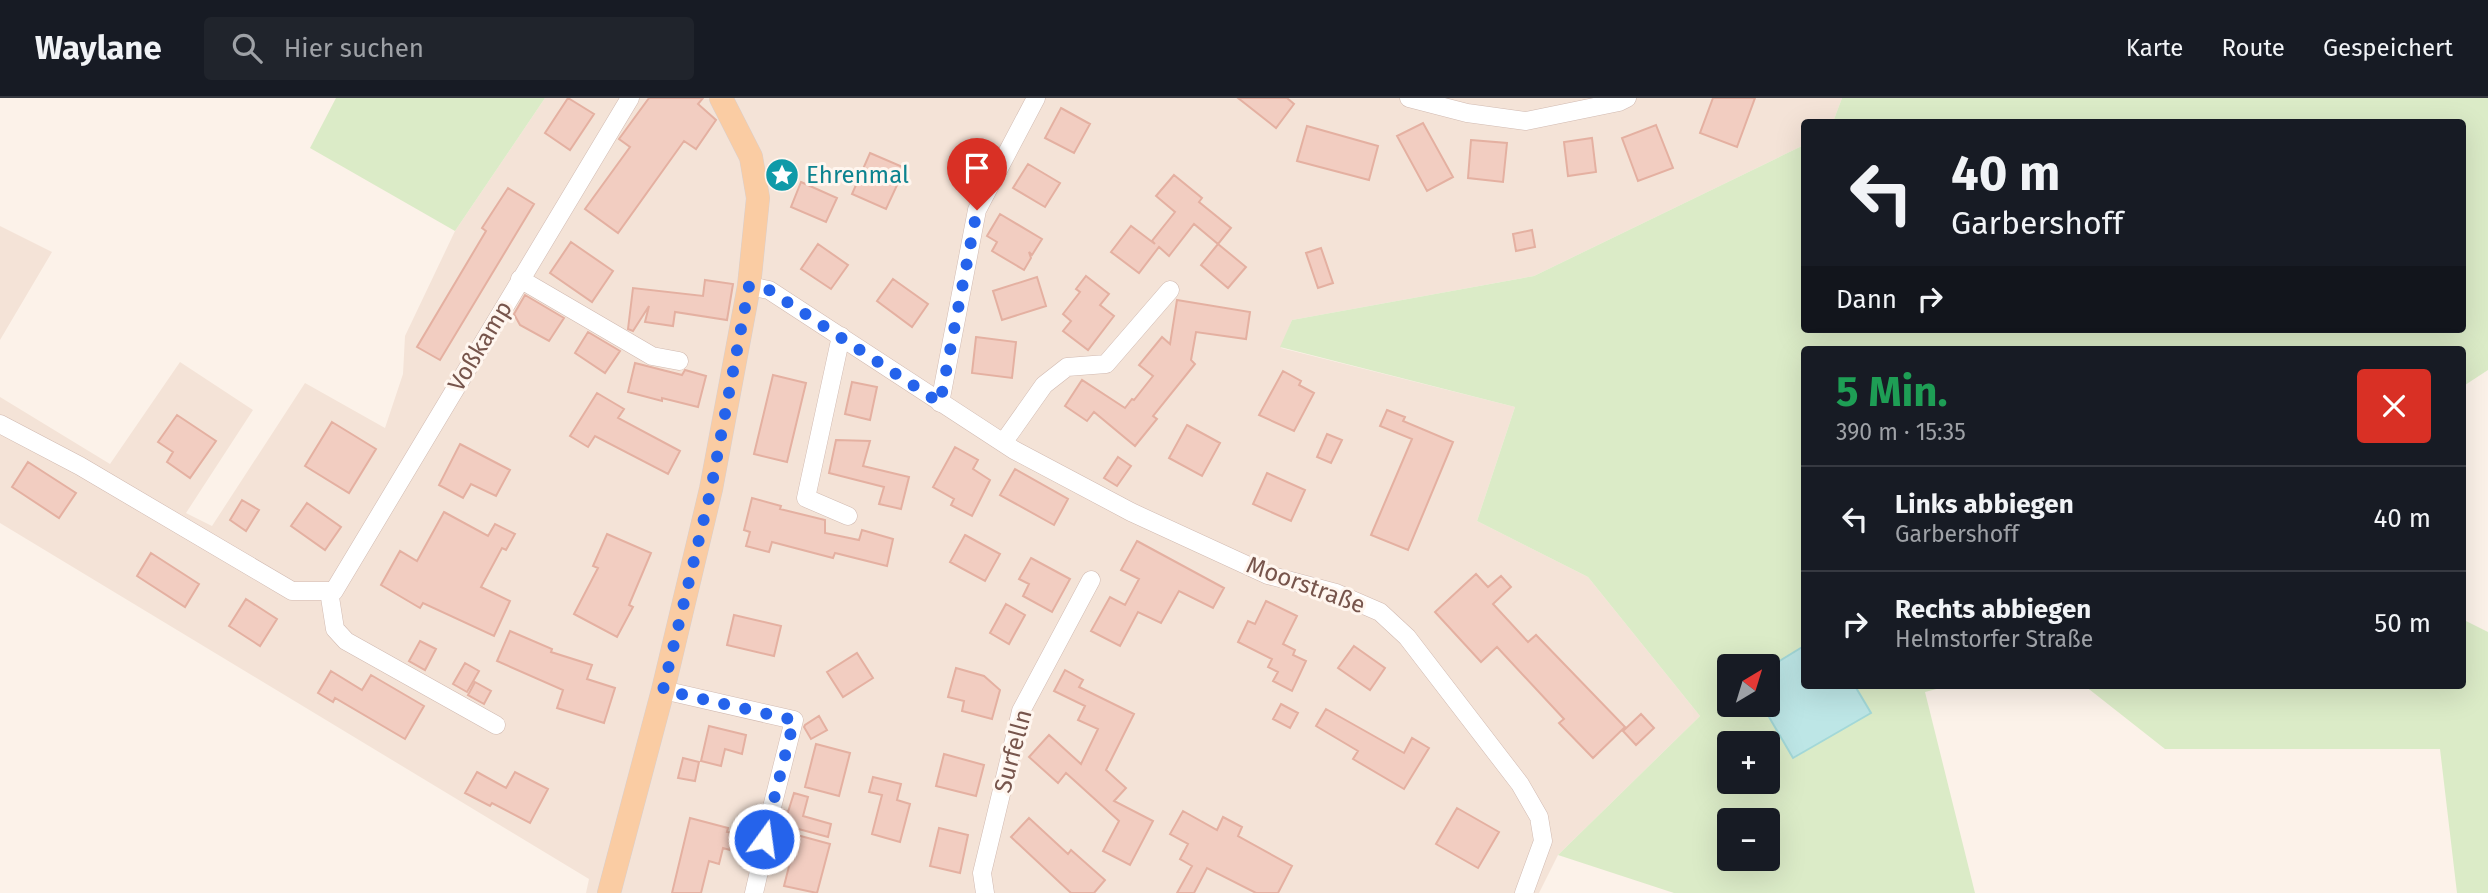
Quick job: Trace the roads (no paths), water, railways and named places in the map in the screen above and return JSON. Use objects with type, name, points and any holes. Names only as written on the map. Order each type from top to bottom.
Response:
[{"type":"main road","points":[[609,893],[663,690],[711,489],[749,286],[758,198],[751,157],[721,98]]},
{"type":"street","name":"Voßkamp","points":[[329,591],[334,591],[341,580],[630,98]]},
{"type":"street","points":[[940,403],[977,210],[1036,98]]},
{"type":"street","points":[[1409,98],[1466,113],[1526,121],[1619,102],[1627,98]]},
{"type":"street","points":[[520,279],[652,356],[679,361]]},
{"type":"street","name":"Moorstraße","points":[[749,286],[769,290],[1003,443],[1130,512],[1268,575],[1336,593],[1380,612],[1407,637],[1520,784],[1539,817],[1543,841],[1524,893]]},
{"type":"street","points":[[1003,443],[1044,385],[1067,367],[1106,364],[1170,290]]},
{"type":"street","points":[[841,336],[806,498],[848,516]]},
{"type":"street","points":[[0,424],[79,466],[292,591],[329,591],[335,629],[346,641],[496,725]]},
{"type":"street","name":"Surfelln","points":[[985,893],[982,873],[1021,711],[1091,580]]},
{"type":"street","points":[[663,690],[794,720],[764,839],[754,893]]},
{"type":"water","points":[[1801,648],[1801,689],[1857,689],[1871,713],[1793,758],[1780,731],[1777,731],[1770,718],[1780,718],[1780,661]]},
{"type":"place","name":"Ehrenmal","points":[[782,175]]}]
